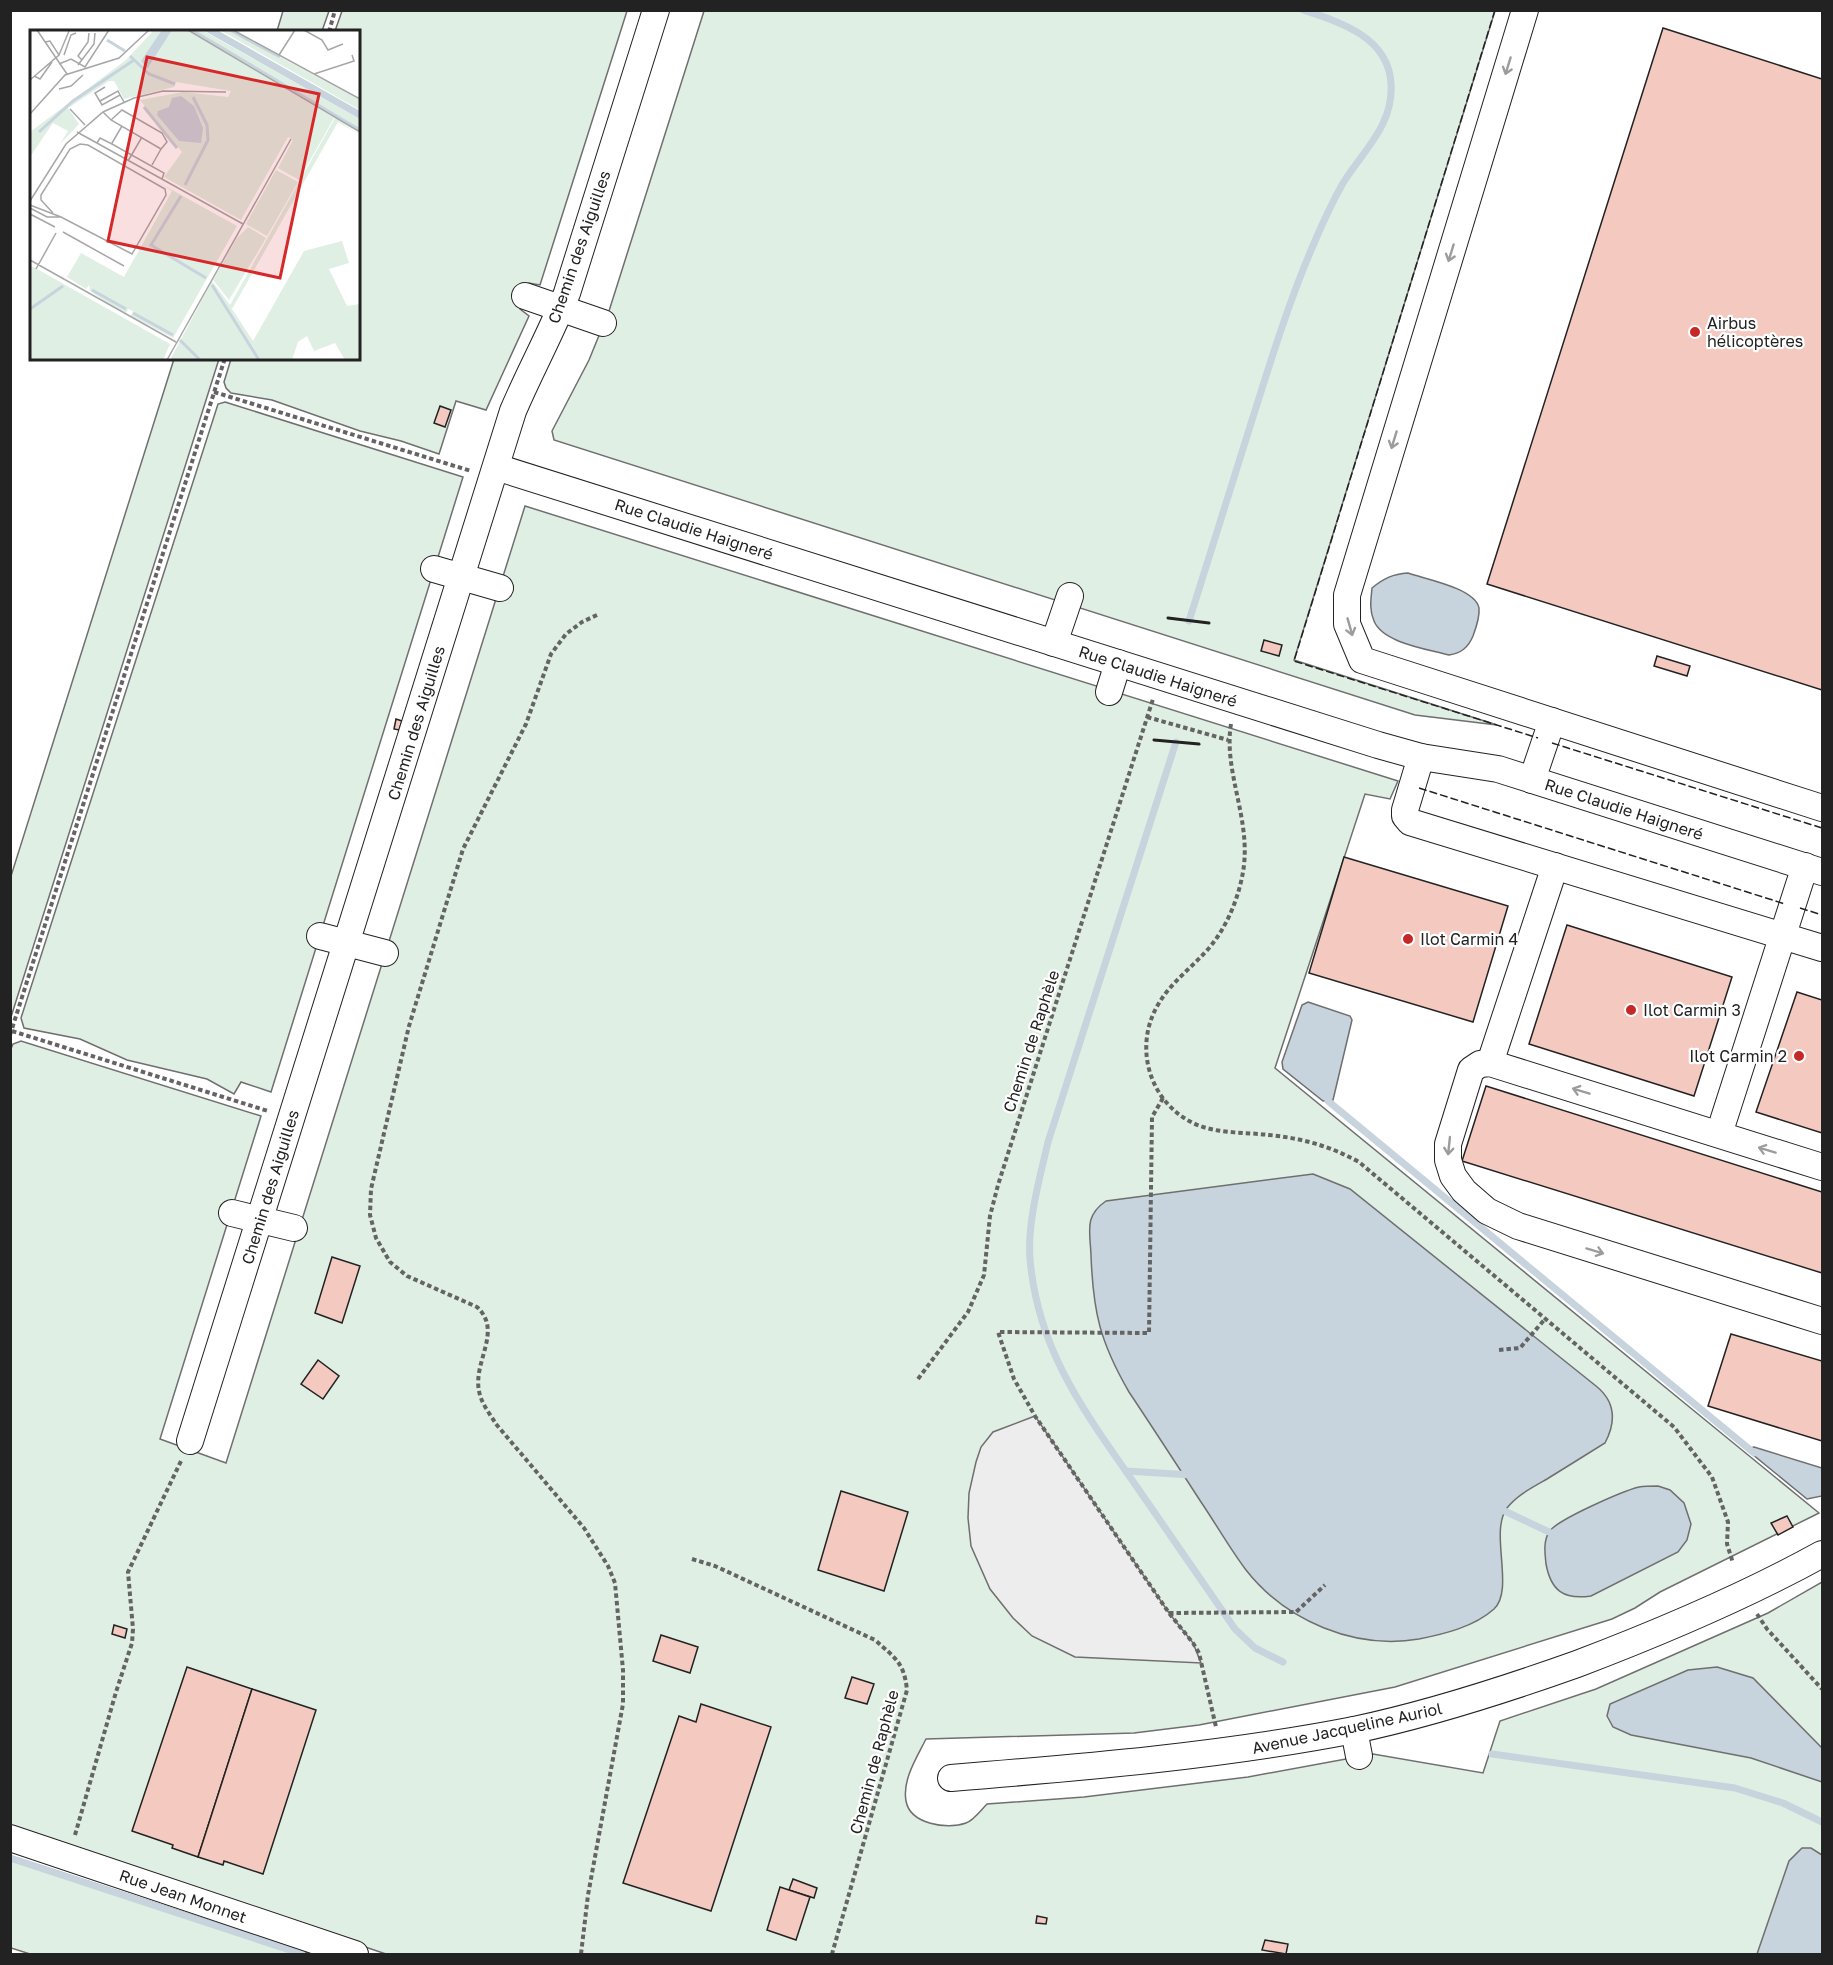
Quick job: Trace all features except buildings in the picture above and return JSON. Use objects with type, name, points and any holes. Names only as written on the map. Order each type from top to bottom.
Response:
[{"type":"street","name":"Chemin des Aiguilles","points":[[190,1442],[462,577],[484,469],[560,308],[656,10]]},
{"type":"street","points":[[1525,10],[1347,595],[1347,624],[1362,660],[1822,808]]},
{"type":"street","points":[[525,296],[603,323]]},
{"type":"street","name":"Rue Claudie Haigneré","points":[[484,469],[1054,643],[1367,742],[1421,757],[1498,770],[1814,869]]},
{"type":"street","points":[[434,569],[500,588]]},
{"type":"street","points":[[1054,643],[1070,596]]},
{"type":"street","points":[[1109,692],[1118,663]]},
{"type":"street","points":[[1532,780],[1552,721]]},
{"type":"street","points":[[1421,757],[1405,810],[1405,816],[1410,822],[1822,948]]},
{"type":"street","points":[[1490,1063],[1555,866]]},
{"type":"street","points":[[1719,1134],[1782,935],[1814,869]]},
{"type":"street","points":[[320,936],[385,953]]},
{"type":"street","points":[[1822,1167],[1490,1063],[1480,1064],[1471,1070],[1448,1144],[1448,1160],[1453,1176],[1464,1191],[1487,1211],[1518,1226],[1822,1321]]},
{"type":"street","points":[[232,1213],[294,1228]]},
{"type":"street","name":"Avenue Jacqueline Auriol","points":[[951,1778],[1212,1754],[1354,1730],[1452,1706],[1529,1681],[1673,1626],[1746,1593],[1822,1554]]},
{"type":"street","points":[[1354,1730],[1359,1756]]},
{"type":"street","name":"Rue Jean Monnet","points":[[10,1838],[355,1954]]},
{"type":"path","points":[[330,30],[335,10]]},
{"type":"path","points":[[224,360],[11,1033],[269,1112]]},
{"type":"path","points":[[214,392],[484,469]]},
{"type":"path","points":[[581,1954],[588,1895],[623,1704],[623,1670],[615,1583],[608,1566],[584,1528],[496,1424],[485,1407],[478,1391],[478,1376],[489,1326],[486,1315],[477,1307],[407,1276],[390,1262],[376,1238],[370,1215],[371,1189],[408,1026],[463,849],[526,724],[551,654],[566,634],[582,622],[597,615]]},
{"type":"path","name":"Chemin de Raphèle","points":[[918,1379],[968,1312],[984,1275],[990,1216],[998,1185],[1153,699]]},
{"type":"path","points":[[1148,717],[1228,740]]},
{"type":"path","points":[[1231,724],[1228,740],[1245,830],[1246,851],[1239,892],[1229,917],[1216,939],[1168,991],[1151,1018],[1147,1034],[1148,1067],[1154,1085],[1163,1098],[1193,1123],[1214,1129],[1295,1138],[1340,1152],[1359,1162],[1674,1427],[1712,1477],[1728,1522],[1727,1544],[1733,1563]]},
{"type":"path","points":[[1163,1098],[1152,1117],[1149,1333],[998,1332],[1014,1379],[1035,1416],[1169,1613],[1193,1642],[1198,1653],[1215,1727]]},
{"type":"path","points":[[1499,1350],[1520,1347],[1545,1319]]},
{"type":"path","points":[[69,1858],[132,1643],[128,1572],[190,1442]]},
{"type":"path","name":"Chemin de Raphèle","points":[[692,1559],[715,1566],[875,1640],[896,1659],[905,1672],[907,1690],[832,1954]]},
{"type":"path","points":[[1169,1613],[1296,1612],[1325,1585]]},
{"type":"path","points":[[1757,1614],[1767,1629],[1822,1689]]},
{"type":"green space","points":[[283,10],[329,11],[322,30],[277,30]]},
{"type":"green space","points":[[342,11],[627,11],[540,285],[529,283],[520,309],[529,316],[486,410],[456,401],[439,454],[401,441],[360,431],[272,400],[231,393],[224,382],[231,360],[360,360],[360,30],[335,30]]},
{"type":"green space","points":[[704,11],[1495,11],[1294,660],[1497,725],[1415,715],[554,440],[552,431],[589,360],[609,311]]},
{"type":"green space","points":[[174,360],[219,360],[11,1017],[11,876]]},
{"type":"green space","points":[[225,402],[463,477],[271,1092],[241,1082],[234,1094],[207,1079],[127,1060],[80,1039],[24,1028],[21,1018],[218,404]]},
{"type":"green space","points":[[525,506],[1398,781],[1390,799],[1365,794],[1275,1068],[1819,1513],[1660,1592],[1612,1619],[1395,1687],[1199,1725],[1134,1733],[926,1739],[906,1785],[906,1801],[914,1815],[930,1823],[958,1825],[971,1820],[987,1804],[1084,1797],[1248,1777],[1373,1754],[1483,1773],[1500,1721],[1596,1689],[1768,1613],[1822,1582],[1822,1954],[386,1954],[11,1828],[10,1051],[13,1044],[21,1041],[261,1116],[160,1439],[226,1463]]},
{"type":"green space","points":[[11,1856],[311,1954],[30,1954],[11,1948]]},
{"type":"shaded area","points":[[1408,573],[1459,590],[1475,601],[1479,608],[1478,622],[1469,644],[1464,649],[1449,655],[1396,640],[1379,629],[1371,613],[1372,588],[1389,577]]},
{"type":"shaded area","points":[[1308,1002],[1350,1016],[1352,1020],[1333,1100],[1323,1101],[1283,1069],[1282,1062],[1302,1005]]},
{"type":"shaded area","points":[[1313,1174],[1350,1189],[1596,1386],[1603,1392],[1611,1406],[1611,1427],[1605,1443],[1526,1492],[1507,1508],[1502,1518],[1500,1531],[1503,1575],[1500,1600],[1494,1609],[1477,1621],[1448,1632],[1419,1639],[1395,1641],[1371,1640],[1347,1635],[1324,1628],[1301,1617],[1262,1588],[1234,1554],[1129,1392],[1111,1358],[1100,1326],[1092,1275],[1090,1225],[1094,1212],[1106,1201]]},
{"type":"shaded area","points":[[1035,1416],[1169,1613],[1193,1643],[1201,1663],[1075,1657],[1032,1636],[1013,1618],[990,1589],[971,1546],[968,1518],[969,1493],[976,1462],[981,1447],[993,1432]]},
{"type":"shaded area","points":[[1754,1447],[1822,1468],[1822,1496],[1807,1499],[1746,1449]]},
{"type":"shaded area","points":[[1658,1486],[1670,1490],[1684,1503],[1691,1524],[1687,1540],[1678,1552],[1591,1596],[1573,1596],[1560,1592],[1551,1581],[1546,1564],[1545,1544],[1549,1532],[1564,1520],[1619,1494],[1639,1487]]},
{"type":"shaded area","points":[[1717,1667],[1753,1678],[1822,1748],[1822,1782],[1751,1758],[1631,1735],[1613,1727],[1607,1716],[1610,1704],[1688,1670]]},
{"type":"shaded area","points":[[1802,1848],[1811,1848],[1822,1855],[1822,1954],[1757,1954],[1789,1861]]},
{"type":"waterway","points":[[1189,621],[1297,284],[1332,204],[1343,183],[1376,137],[1388,112],[1391,98],[1388,67],[1372,43],[1346,26],[1303,10]]},
{"type":"waterway","points":[[1176,742],[1048,1142],[1032,1215],[1030,1259],[1043,1324],[1054,1354],[1084,1409],[1235,1629],[1255,1648],[1283,1662]]},
{"type":"waterway","points":[[1328,1101],[1754,1453]]},
{"type":"waterway","points":[[1126,1471],[1192,1475]]},
{"type":"waterway","points":[[1496,1507],[1549,1532]]},
{"type":"waterway","points":[[1492,1754],[1735,1788],[1783,1803],[1822,1822]]},
{"type":"waterway","points":[[10,1858],[302,1954]]},
{"type":"fence","points":[[1495,10],[1294,661],[1538,738]]},
{"type":"fence","points":[[1552,743],[1822,828]]},
{"type":"fence","points":[[1419,788],[1785,904]]},
{"type":"fence","points":[[1800,908],[1822,915]]},
{"type":"wall","points":[[1168,618],[1209,623]]},
{"type":"wall","points":[[1154,740],[1199,744]]},
{"type":"place","name":"Airbus hélicoptères","points":[[1695,332]]},
{"type":"place","name":"Ilot Carmin 4","points":[[1408,939]]},
{"type":"place","name":"Ilot Carmin 3","points":[[1631,1010]]},
{"type":"place","name":"Ilot Carmin 2","points":[[1799,1056]]}]
